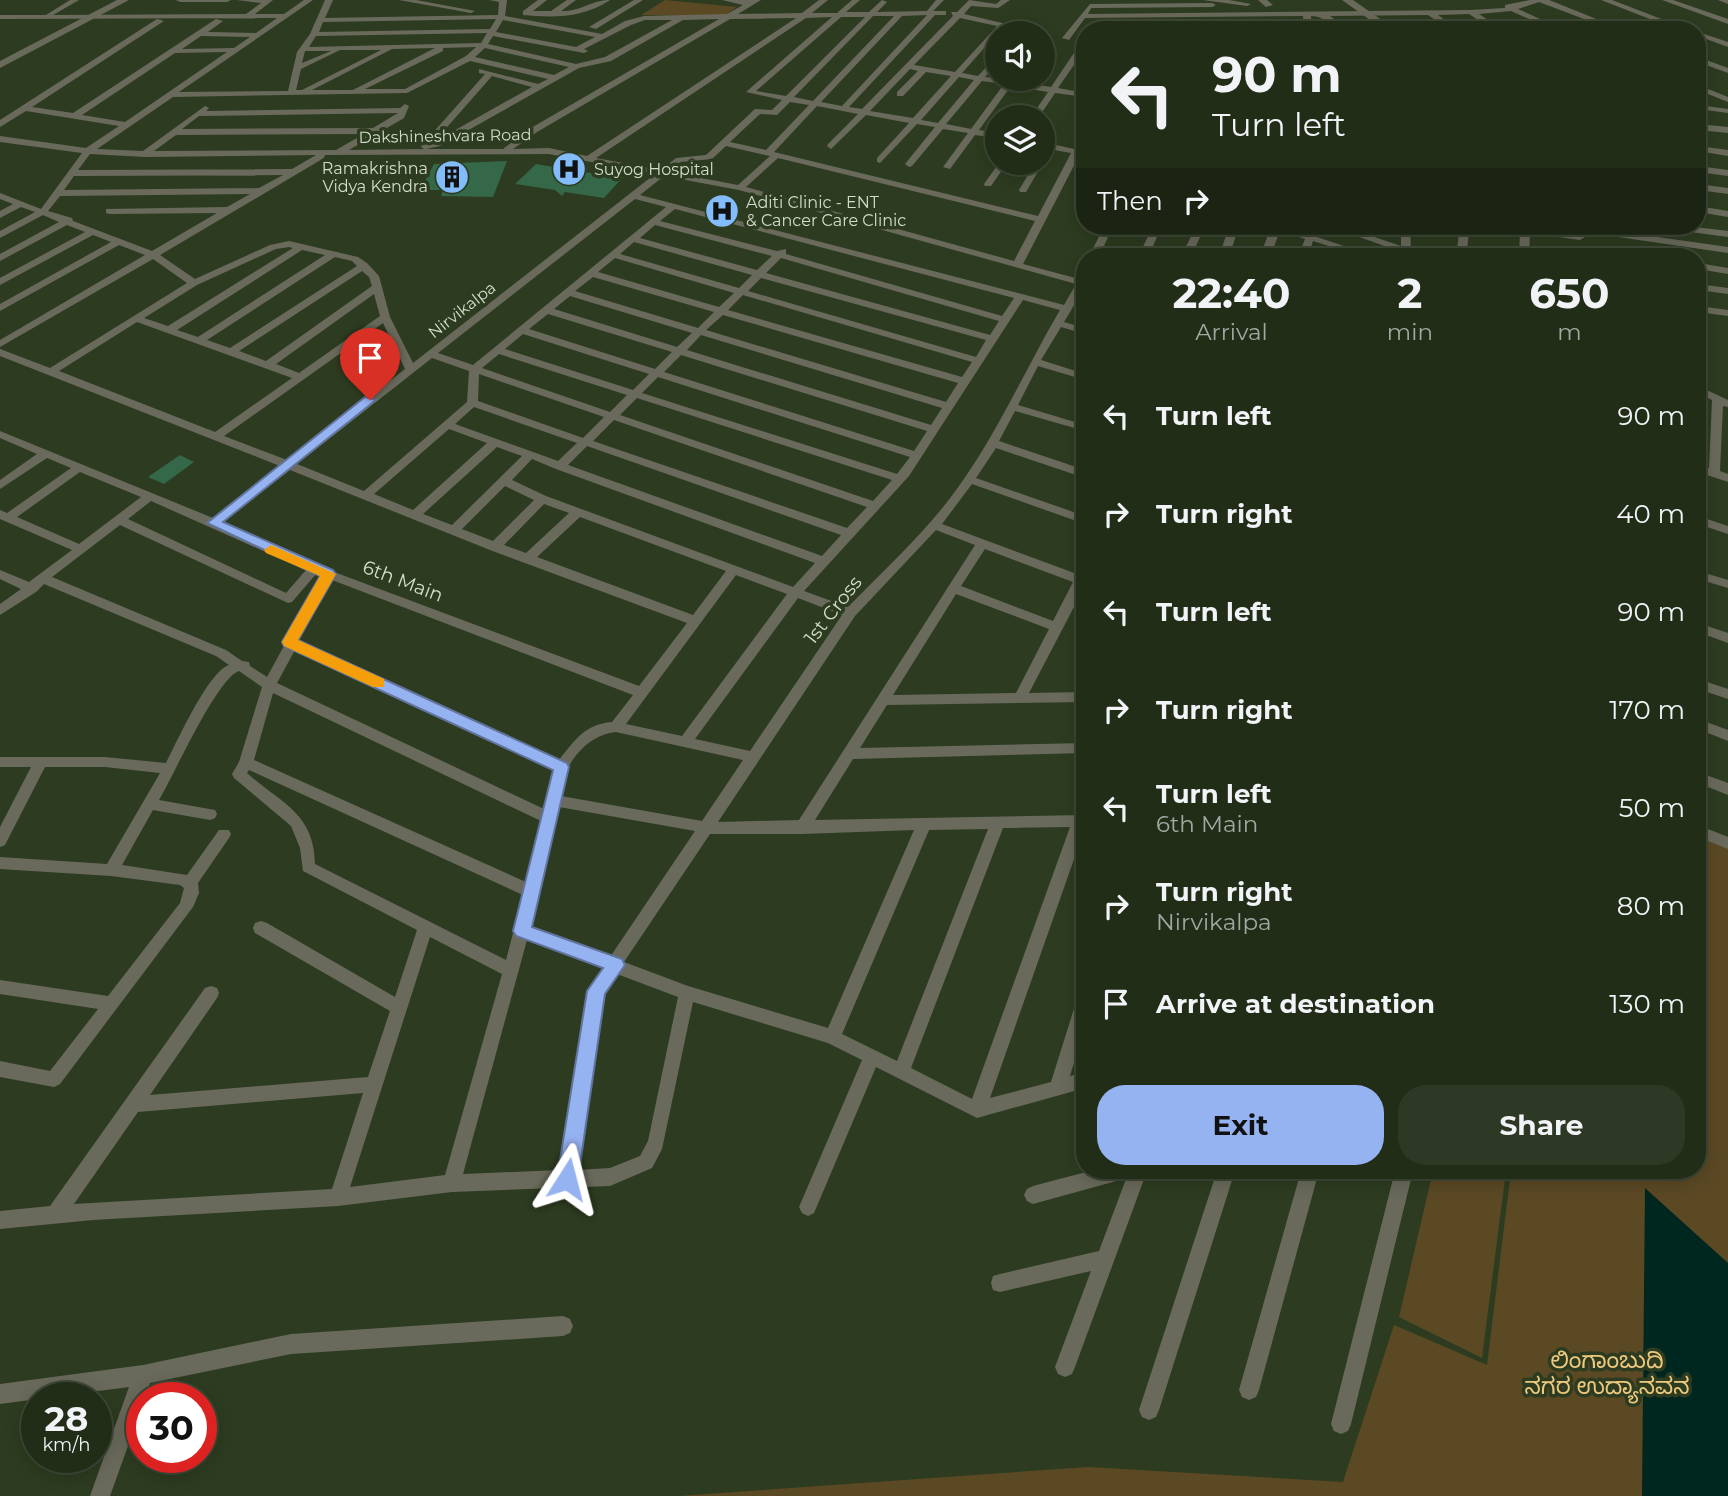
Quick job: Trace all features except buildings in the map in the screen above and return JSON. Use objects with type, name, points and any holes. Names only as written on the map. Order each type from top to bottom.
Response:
[{"type":"street","points":[[44,16],[75,0]]},
{"type":"street","points":[[0,65],[124,0]]},
{"type":"street","points":[[152,16],[180,0],[227,0]]},
{"type":"street","points":[[241,0],[268,1]]},
{"type":"street","points":[[0,235],[44,211],[88,152],[309,0]]},
{"type":"street","points":[[291,93],[303,49],[314,34],[330,0]]},
{"type":"street","points":[[403,0],[501,15],[602,36]]},
{"type":"street","points":[[173,95],[408,91],[469,58],[483,45],[501,15],[503,0],[494,0]]},
{"type":"street","points":[[543,0],[526,13],[576,15],[606,0]]},
{"type":"street","points":[[551,15],[572,0]]},
{"type":"street","points":[[593,27],[639,0]]},
{"type":"street","points":[[726,0],[754,2]]},
{"type":"street","points":[[590,158],[622,134],[776,38],[824,0]]},
{"type":"street","points":[[856,0],[750,92],[985,134]]},
{"type":"street","points":[[873,0],[904,11]]},
{"type":"street","points":[[844,108],[940,0]]},
{"type":"street","points":[[831,146],[971,2],[999,6],[1006,0]]},
{"type":"street","points":[[1207,0],[1247,4],[1267,10],[1307,13],[1471,12],[1509,9],[1539,0],[1596,21]]},
{"type":"street","points":[[1083,16],[1231,18],[1267,10],[1351,3],[1494,3],[1507,0]]},
{"type":"street","points":[[1605,0],[1662,21]]},
{"type":"street","points":[[1666,0],[1728,22]]},
{"type":"street","points":[[1722,0],[1728,2]]},
{"type":"street","points":[[248,16],[268,1]]},
{"type":"street","points":[[507,149],[534,130],[754,2]]},
{"type":"street","points":[[789,98],[883,2]]},
{"type":"street","points":[[1079,21],[1093,3],[1247,4]]},
{"type":"street","points":[[1351,3],[1378,21]]},
{"type":"street","points":[[1494,3],[1539,21]]},
{"type":"street","points":[[1509,9],[1526,21]]},
{"type":"street","points":[[740,188],[904,11]]},
{"type":"street","points":[[578,49],[644,18],[871,14],[904,11],[943,13],[988,21]]},
{"type":"street","points":[[321,18],[476,12]]},
{"type":"street","points":[[740,12],[805,15]]},
{"type":"street","points":[[1428,12],[1442,21]]},
{"type":"street","points":[[1471,12],[1485,21]]},
{"type":"street","points":[[1307,13],[1307,21]]},
{"type":"street","points":[[1321,13],[1333,21]]},
{"type":"street","points":[[321,18],[501,15]]},
{"type":"street","points":[[1117,21],[1120,16]]},
{"type":"street","points":[[0,17],[283,18]]},
{"type":"street","points":[[0,23],[283,18]]},
{"type":"street","points":[[423,149],[437,144],[576,66],[608,59],[681,18]]},
{"type":"street","points":[[0,124],[160,21]]},
{"type":"street","points":[[75,116],[219,21]]},
{"type":"street","points":[[1066,38],[1076,25]]},
{"type":"street","points":[[314,34],[492,32],[578,49],[608,59]]},
{"type":"street","points":[[199,34],[259,35]]},
{"type":"street","points":[[1056,36],[1076,41]]},
{"type":"street","points":[[1706,37],[1728,46]]},
{"type":"street","points":[[880,160],[985,43]]},
{"type":"street","points":[[303,49],[483,45],[576,66]]},
{"type":"street","points":[[302,93],[392,47]]},
{"type":"street","points":[[353,92],[445,47]]},
{"type":"street","points":[[296,68],[344,48]]},
{"type":"street","points":[[173,51],[237,50]]},
{"type":"street","points":[[1055,87],[1076,56]]},
{"type":"street","points":[[469,58],[555,78]]},
{"type":"street","points":[[1706,62],[1728,71]]},
{"type":"street","points":[[457,64],[539,87]]},
{"type":"street","points":[[909,67],[985,79]]},
{"type":"street","points":[[900,94],[924,69]]},
{"type":"street","points":[[423,149],[490,73]]},
{"type":"street","points":[[909,164],[943,127],[985,74]]},
{"type":"street","points":[[1055,90],[1076,94]]},
{"type":"street","points":[[1706,90],[1728,100]]},
{"type":"street","points":[[335,155],[405,110],[408,91]]},
{"type":"street","points":[[947,167],[1003,91]]},
{"type":"street","points":[[145,154],[223,94]]},
{"type":"street","name":"Nirvikalpa","points":[[214,523],[664,172],[685,158],[709,157],[758,111],[774,113],[789,98]]},
{"type":"street","points":[[1706,104],[1717,110]]},
{"type":"street","points":[[24,108],[129,125]]},
{"type":"street","points":[[1706,108],[1728,111]]},
{"type":"street","points":[[198,114],[405,110]]},
{"type":"street","points":[[1706,128],[1728,130]]},
{"type":"street","points":[[174,132],[376,131]]},
{"type":"street","name":"Dakshineshvara Road","points":[[0,139],[88,152],[145,154],[335,155],[423,149],[549,151],[740,188],[1076,279]]},
{"type":"street","points":[[726,142],[1041,220]]},
{"type":"street","points":[[1055,148],[1076,152]]},
{"type":"street","points":[[1706,150],[1728,153]]},
{"type":"street","points":[[1017,265],[1076,154]]},
{"type":"street","points":[[0,344],[322,155]]},
{"type":"street","points":[[1071,163],[1076,164]]},
{"type":"street","points":[[1706,170],[1728,173]]},
{"type":"street","points":[[74,173],[292,173]]},
{"type":"street","points":[[988,184],[994,175]]},
{"type":"street","points":[[1023,190],[1032,175]]},
{"type":"street","points":[[1706,188],[1728,191]]},
{"type":"street","points":[[58,192],[263,191]]},
{"type":"street","points":[[0,196],[69,220],[154,255],[194,283]]},
{"type":"street","points":[[634,196],[1067,309]]},
{"type":"street","points":[[0,215],[20,204]]},
{"type":"street","points":[[366,495],[472,403],[474,369],[673,206]]},
{"type":"street","points":[[109,211],[229,210]]},
{"type":"street","points":[[1706,210],[1728,214]]},
{"type":"street","points":[[0,258],[69,220]]},
{"type":"street","points":[[654,222],[780,254],[1005,320]]},
{"type":"street","points":[[0,282],[94,231]]},
{"type":"street","points":[[1706,231],[1728,234]]},
{"type":"street","points":[[1304,235],[1334,248]]},
{"type":"street","points":[[1370,235],[1401,248]]},
{"type":"street","points":[[1611,235],[1728,250]]},
{"type":"street","points":[[560,466],[638,394],[797,237]]},
{"type":"street","points":[[1306,248],[1310,237]]},
{"type":"street","points":[[633,239],[993,339]]},
{"type":"street","points":[[0,308],[118,242]]},
{"type":"street","points":[[50,372],[194,283],[273,247],[289,244],[355,259],[364,265],[374,276],[385,317],[410,368]]},
{"type":"street","points":[[169,330],[302,246]]},
{"type":"street","points":[[199,341],[332,254]]},
{"type":"street","points":[[614,255],[979,361]]},
{"type":"street","points":[[232,352],[364,265]]},
{"type":"street","points":[[1706,267],[1728,271]]},
{"type":"street","points":[[591,273],[965,382]]},
{"type":"street","points":[[268,365],[376,288]]},
{"type":"street","points":[[1706,288],[1728,291]]},
{"type":"street","points":[[568,292],[950,407]]},
{"type":"street","name":"1st Cross","points":[[567,1179],[596,991],[850,613],[934,525],[970,479],[1076,294]]},
{"type":"street","points":[[685,742],[795,593],[900,479],[935,430],[1020,297]]},
{"type":"street","points":[[547,310],[935,430]]},
{"type":"street","points":[[1706,310],[1728,313]]},
{"type":"street","points":[[217,436],[385,317]]},
{"type":"street","points":[[137,319],[301,377]]},
{"type":"street","points":[[1058,323],[1076,328]]},
{"type":"street","points":[[522,330],[917,456]]},
{"type":"street","points":[[498,350],[900,479]]},
{"type":"street","points":[[0,352],[453,531],[696,621]]},
{"type":"street","points":[[430,354],[610,418],[877,506]]},
{"type":"street","points":[[1035,362],[1076,374]]},
{"type":"street","points":[[1706,393],[1723,401],[1714,473]]},
{"type":"street","points":[[472,403],[850,534]]},
{"type":"street","points":[[1012,407],[1076,425]]},
{"type":"street","points":[[448,425],[825,562]]},
{"type":"street","name":"6th Main","points":[[0,434],[214,523],[321,571],[639,692]]},
{"type":"street","points":[[414,515],[494,443]]},
{"type":"street","points":[[993,443],[1076,471]]},
{"type":"street","points":[[0,485],[46,453]]},
{"type":"street","points":[[453,531],[530,455]]},
{"type":"street","points":[[4,516],[79,467]]},
{"type":"street","points":[[1706,470],[1728,478]]},
{"type":"street","points":[[970,479],[1076,517]]},
{"type":"street","points":[[505,481],[542,499],[850,613]]},
{"type":"street","points":[[0,611],[149,497]]},
{"type":"street","points":[[495,547],[542,499]]},
{"type":"street","points":[[527,559],[578,512]]},
{"type":"street","points":[[4,516],[82,550]]},
{"type":"street","points":[[119,520],[288,599],[321,571]]},
{"type":"street","points":[[1706,523],[1728,530]]},
{"type":"street","points":[[934,525],[1076,579]]},
{"type":"street","points":[[802,828],[982,543]]},
{"type":"street","points":[[616,727],[639,692],[734,569]]},
{"type":"street","points":[[321,571],[269,685],[246,763],[239,774],[283,806],[299,825],[309,849],[308,867],[510,971]]},
{"type":"street","points":[[0,574],[32,589]]},
{"type":"street","points":[[1706,577],[1728,584]]},
{"type":"street","points":[[45,579],[221,653],[244,665],[269,685],[548,818]]},
{"type":"street","points":[[954,588],[1056,627]]},
{"type":"street","points":[[1020,698],[1076,592]]},
{"type":"street","points":[[1706,630],[1728,638]]},
{"type":"street","points":[[289,642],[561,767]]},
{"type":"street","points":[[111,870],[219,678],[228,670],[244,665]]},
{"type":"street","points":[[1706,687],[1728,694]]},
{"type":"street","points":[[883,700],[1076,697]]},
{"type":"street","points":[[452,1184],[522,931],[561,767],[587,735],[601,728],[616,727],[753,757]]},
{"type":"street","points":[[1706,727],[1728,736]]},
{"type":"street","points":[[849,754],[1076,748]]},
{"type":"street","points":[[0,841],[41,761]]},
{"type":"street","points":[[0,762],[105,762],[170,769]]},
{"type":"street","points":[[246,763],[532,892]]},
{"type":"street","points":[[1706,780],[1728,789]]},
{"type":"street","points":[[554,800],[708,828],[1076,821]]},
{"type":"street","points":[[150,804],[210,814]]},
{"type":"street","points":[[902,1071],[998,823]]},
{"type":"street","points":[[832,1037],[924,825]]},
{"type":"street","points":[[0,1069],[54,1079],[192,897],[190,882],[225,834]]},
{"type":"street","points":[[1706,834],[1728,843]]},
{"type":"street","points":[[977,1110],[1076,840]]},
{"type":"street","points":[[2,865],[111,870],[190,882]]},
{"type":"street","points":[[261,928],[400,1008]]},
{"type":"street","points":[[338,1196],[425,928]]},
{"type":"street","points":[[522,931],[687,993],[832,1037],[977,1110],[1076,1082]]},
{"type":"street","points":[[0,987],[111,1004]]},
{"type":"street","points":[[55,1215],[211,993]]},
{"type":"street","points":[[0,1220],[338,1196],[452,1184],[610,1177],[646,1162],[656,1143],[687,993]]},
{"type":"street","points":[[1058,1087],[1076,1028]]},
{"type":"street","points":[[808,1207],[872,1056]]},
{"type":"street","points":[[133,1104],[376,1084]]},
{"type":"street","points":[[1033,1195],[1091,1179]]},
{"type":"street","points":[[1065,1367],[1135,1179]]},
{"type":"street","points":[[1149,1410],[1223,1179]]},
{"type":"street","points":[[1250,1390],[1308,1179]]},
{"type":"street","points":[[1340,1424],[1403,1179]]},
{"type":"street","points":[[1000,1283],[1104,1259]]},
{"type":"street","points":[[0,1394],[143,1375],[291,1344],[563,1326]]},
{"type":"street","points":[[100,1496],[143,1375]]},
{"type":"green space","points":[[665,0],[737,7],[724,16],[641,15]]},
{"type":"green space","name":"ಲಿಂಗಾಂಬುದಿ ನಗರ ಉದ್ಯಾನವನ","points":[[1706,838],[1728,848],[1728,1496],[678,1496],[1088,1467],[1343,1482],[1394,1325],[1487,1365],[1510,1179],[1706,1179]]},
{"type":"green space","points":[[1431,1179],[1505,1179],[1482,1358],[1399,1317]]},
{"type":"water","points":[[1645,1188],[1728,1263],[1728,1496],[1642,1496]]},
{"type":"slow traffic","points":[[271,550],[328,574],[289,642],[378,683]]},
{"type":"place","name":"Suyog Hospital","points":[[569,169]]},
{"type":"place","name":"Ramakrishna Vidya Kendra","points":[[452,177]]},
{"type":"place","name":"Aditi Clinic - ENT & Cancer Care Clinic","points":[[722,211]]},
{"type":"route","points":[[370,400],[214,523],[328,574],[289,642],[561,767],[522,931],[616,965],[596,991],[567,1179]]}]
